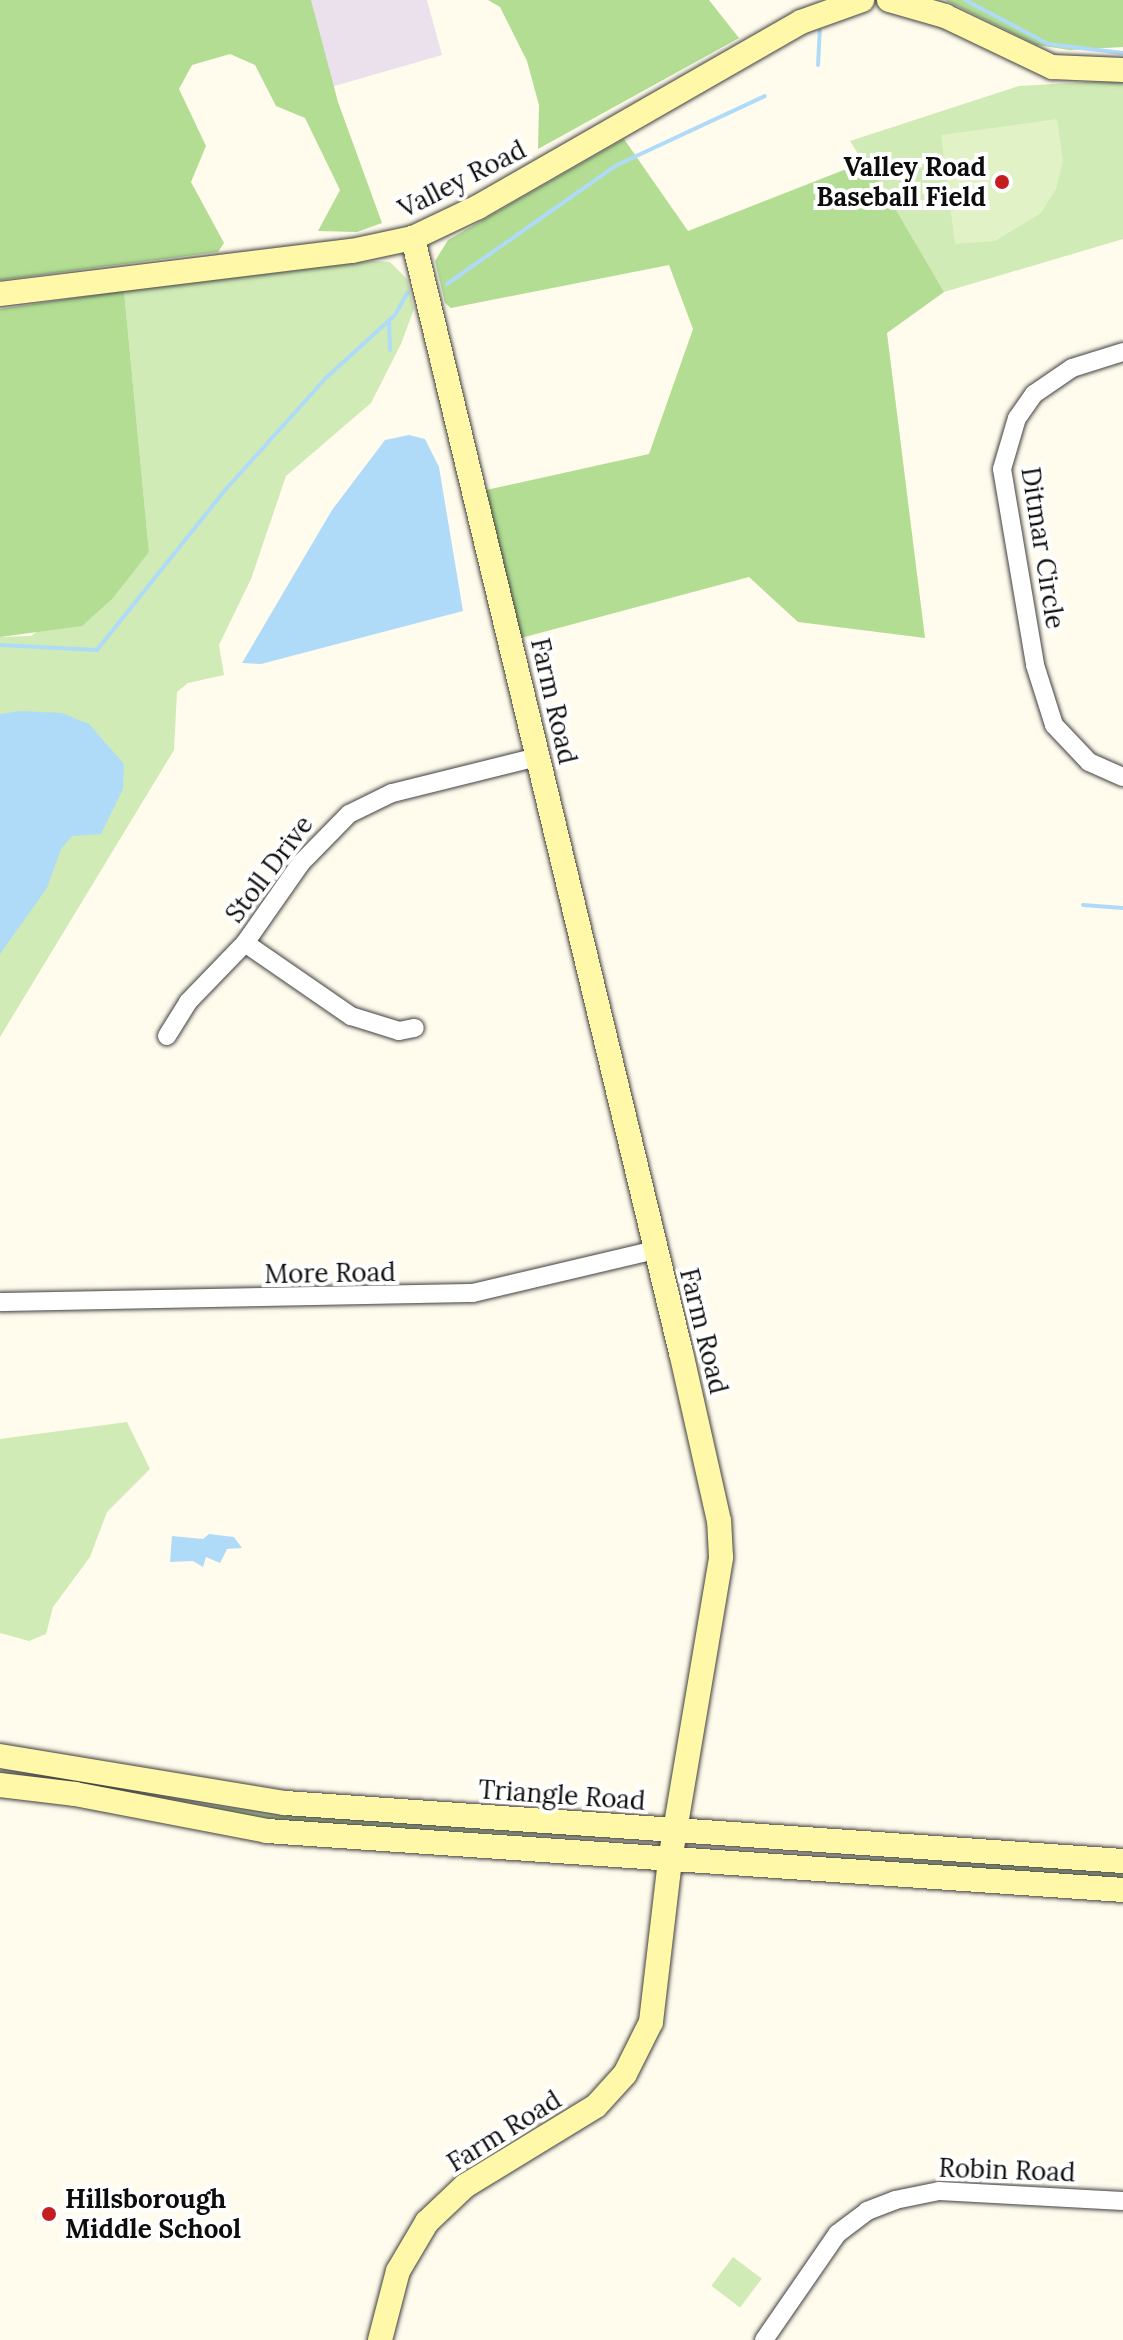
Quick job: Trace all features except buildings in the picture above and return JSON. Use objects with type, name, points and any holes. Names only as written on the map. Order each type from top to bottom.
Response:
[{"type":"street","name":"Valley Road","points":[[0,294],[352,251],[413,238],[478,207],[801,22],[855,0]]},
{"type":"street","points":[[889,0],[945,16],[1052,67],[1123,70]]},
{"type":"street","name":"Farm Road","points":[[380,2340],[398,2271],[427,2222],[465,2186],[596,2106],[635,2056],[656,2005],[670,1860],[721,1557],[719,1521],[413,238]]},
{"type":"street","name":"Ditmar Circle","points":[[1123,352],[1072,368],[1034,394],[1011,431],[1002,469],[1035,665],[1054,725],[1089,762],[1123,777]]},
{"type":"street","name":"Stoll Drive","points":[[167,1036],[188,1002],[245,943],[301,863],[349,814],[392,793],[538,757]]},
{"type":"street","points":[[245,943],[351,1016],[370,1025],[415,1028]]},
{"type":"street","name":"More Road","points":[[0,1302],[473,1293],[655,1250]]},
{"type":"street","name":"Triangle Road","points":[[0,1756],[102,1769],[235,1798],[1123,1861]]},
{"type":"street","points":[[0,1785],[75,1794],[267,1831],[1123,1890]]},
{"type":"street","name":"Robin Road","points":[[764,2340],[837,2234],[867,2211],[895,2200],[939,2191],[1123,2201]]},
{"type":"shaded area","points":[[304,0],[427,0],[442,55],[331,87]]},
{"type":"green space","points":[[0,0],[311,0],[338,102],[382,223],[357,232],[318,231],[340,190],[305,118],[276,106],[255,65],[230,54],[192,65],[179,89],[206,146],[191,182],[224,243],[218,252],[0,280]]},
{"type":"green space","points":[[488,0],[709,0],[739,38],[538,149],[539,105],[527,61],[500,7]]},
{"type":"green space","points":[[945,0],[1123,0],[1123,47],[1070,50],[1037,45]]},
{"type":"green space","points":[[1123,80],[1123,239],[944,292],[850,141],[1019,86]]},
{"type":"green space","name":"Valley Road Baseball Field","points":[[1057,119],[1063,161],[1056,189],[1041,213],[995,241],[955,244],[941,135]]},
{"type":"green space","points":[[624,139],[688,231],[867,161],[944,292],[887,333],[925,638],[798,622],[749,577],[521,638],[486,490],[649,454],[693,329],[669,265],[451,308],[445,303],[435,261],[448,240]]},
{"type":"green space","points":[[374,261],[390,262],[407,279],[414,309],[401,344],[371,403],[286,476],[251,579],[219,645],[224,675],[188,683],[177,692],[174,750],[0,1037],[0,637],[31,636],[149,552],[124,291]]},
{"type":"green space","points":[[124,291],[149,552],[112,599],[82,626],[0,637],[0,309]]},
{"type":"green space","points":[[127,1422],[150,1469],[107,1512],[90,1557],[53,1607],[46,1634],[29,1641],[0,1633],[0,1439]]},
{"type":"green space","points":[[0,1772],[86,1783],[184,1804],[632,1840],[257,1821],[0,1777]]},
{"type":"green space","points":[[726,1852],[1123,1869],[1123,1881]]},
{"type":"green space","points":[[733,2257],[762,2279],[740,2307],[711,2286]]},
{"type":"water","points":[[409,435],[425,439],[439,467],[463,611],[261,664],[242,663],[332,510],[385,440]]},
{"type":"water","points":[[19,711],[62,713],[89,724],[124,764],[123,789],[101,834],[72,836],[61,849],[47,888],[0,954],[0,714]]},
{"type":"water","points":[[209,1534],[234,1537],[242,1548],[227,1549],[220,1563],[206,1557],[203,1567],[193,1561],[170,1562],[172,1536],[203,1539]]},
{"type":"waterway","points":[[965,0],[1048,44],[1123,53]]},
{"type":"waterway","points":[[818,65],[820,31]]},
{"type":"waterway","points":[[447,284],[617,165],[765,96]]},
{"type":"waterway","points":[[0,645],[97,650],[226,489],[327,377],[395,315],[408,292]]},
{"type":"waterway","points":[[389,321],[390,350]]},
{"type":"waterway","points":[[1083,905],[1123,908]]},
{"type":"place","name":"Valley Road Baseball Field","points":[[1002,182]]},
{"type":"place","name":"Hillsborough Middle School","points":[[49,2214]]}]
